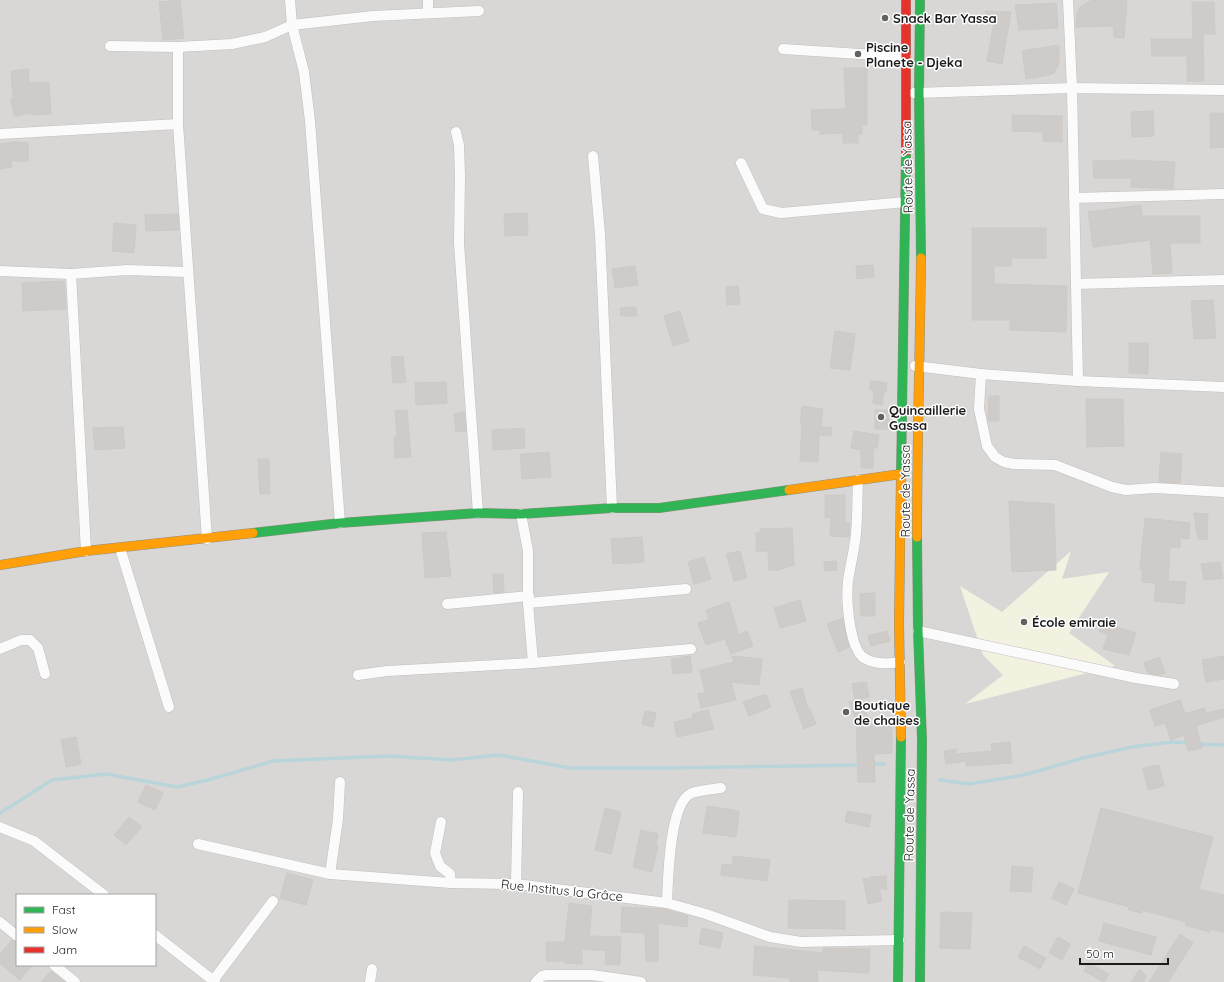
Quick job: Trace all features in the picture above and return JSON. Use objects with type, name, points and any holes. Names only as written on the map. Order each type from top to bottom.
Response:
[{"type":"main road","name":"Route de Yassa","points":[[898,982],[901,740],[899,624],[906,202],[906,0]]},
{"type":"main road","name":"Route de Yassa","points":[[920,0],[920,366],[917,468],[918,630],[922,740],[920,982]]},
{"type":"main road","points":[[0,565],[86,551],[207,539],[340,523],[478,513],[521,514],[612,508],[659,508],[901,474]]},
{"type":"street","points":[[290,0],[292,25],[304,72],[310,121],[340,523]]},
{"type":"street","points":[[428,0],[428,12]]},
{"type":"street","points":[[1068,0],[1072,88],[1078,381]]},
{"type":"street","points":[[110,46],[178,47],[232,44],[265,37],[292,25],[373,16],[428,12],[478,11]]},
{"type":"street","points":[[178,47],[178,124],[187,272],[207,539]]},
{"type":"street","points":[[783,49],[906,57]]},
{"type":"street","points":[[906,94],[1072,88],[1224,90]]},
{"type":"street","points":[[0,134],[178,124]]},
{"type":"street","points":[[456,132],[459,145],[460,175],[459,244],[478,513]]},
{"type":"street","points":[[593,156],[600,234],[612,508]]},
{"type":"street","points":[[741,163],[763,208],[780,213],[906,202]]},
{"type":"street","points":[[1074,198],[1224,194]]},
{"type":"street","points":[[0,271],[70,274],[127,270],[187,272]]},
{"type":"street","points":[[70,274],[86,551]]},
{"type":"street","points":[[1076,284],[1224,280]]},
{"type":"street","points":[[903,365],[981,374],[1078,381],[1224,387]]},
{"type":"street","points":[[981,374],[979,409],[987,446],[995,457],[1000,460],[1014,464],[1055,465],[1112,487],[1126,490],[1155,488],[1224,492]]},
{"type":"street","points":[[858,480],[855,540],[848,583],[849,615],[854,642],[864,658],[876,662],[892,664],[900,662]]},
{"type":"street","points":[[521,514],[528,551],[533,663]]},
{"type":"street","points":[[120,548],[169,707]]},
{"type":"street","points":[[448,604],[686,589]]},
{"type":"street","points":[[918,630],[1136,678],[1174,684]]},
{"type":"street","points":[[0,649],[21,640],[30,640],[38,648],[45,674]]},
{"type":"street","points":[[358,675],[387,671],[533,663],[690,649]]},
{"type":"street","points":[[330,874],[338,820],[340,782]]},
{"type":"street","points":[[667,903],[670,852],[681,804],[691,794],[720,788]]},
{"type":"street","points":[[516,884],[518,792]]},
{"type":"street","points":[[440,822],[435,853],[440,866],[450,874],[451,883]]},
{"type":"street","points":[[0,827],[34,841],[103,894]]},
{"type":"street","name":"Rue Institus la Grâce","points":[[198,844],[330,874],[451,883],[516,884],[667,903],[706,914],[770,937],[801,942],[899,940]]},
{"type":"street","points":[[156,936],[214,982],[273,901]]},
{"type":"street","points":[[0,922],[16,935]]},
{"type":"street","points":[[55,966],[75,982]]},
{"type":"street","points":[[370,982],[372,969]]},
{"type":"street","points":[[536,982],[542,976],[592,975],[641,982]]},
{"type":"shaded area","points":[[0,0],[1224,0],[1224,982],[0,982]]},
{"type":"shaded area","name":"École emiraie","points":[[1071,551],[1062,579],[1109,572],[1069,633],[1115,666],[965,704],[1003,675],[983,655],[960,586],[1002,612]]},
{"type":"building","points":[[180,0],[184,38],[163,40],[159,2]]},
{"type":"building","points":[[1092,0],[1127,1],[1124,38],[1114,37],[1113,26],[1076,27],[1077,14],[1080,7]]},
{"type":"building","points":[[1192,2],[1214,2],[1215,34],[1203,34],[1204,81],[1187,81],[1187,56],[1152,56],[1151,39],[1193,39]]},
{"type":"building","points":[[1056,3],[1058,28],[1019,30],[1015,5]]},
{"type":"building","points":[[985,11],[1011,12],[1002,64],[987,61],[994,22],[985,22]]},
{"type":"building","points":[[1059,45],[1059,62],[1054,73],[1026,79],[1022,51]]},
{"type":"building","points":[[844,68],[867,68],[867,125],[862,125],[862,134],[858,134],[858,143],[843,143],[843,133],[820,134],[820,130],[812,130],[811,110],[846,109]]},
{"type":"building","points":[[28,69],[29,83],[49,82],[51,114],[32,115],[32,113],[14,116],[11,99],[13,98],[11,71]]},
{"type":"building","points":[[1153,111],[1154,136],[1132,137],[1131,112]]},
{"type":"building","points":[[1210,113],[1224,113],[1224,147],[1210,148]]},
{"type":"building","points":[[1012,115],[1062,116],[1062,142],[1043,141],[1043,132],[1012,131]]},
{"type":"building","points":[[13,142],[28,143],[28,161],[11,161],[12,167],[0,169],[0,144]]},
{"type":"building","points":[[1131,160],[1175,162],[1173,189],[1131,187],[1131,178],[1094,178],[1093,161]]},
{"type":"building","points":[[1141,205],[1142,216],[1200,216],[1200,243],[1170,243],[1172,273],[1153,274],[1150,240],[1093,247],[1088,212]]},
{"type":"building","points":[[527,213],[528,235],[505,236],[504,214]]},
{"type":"building","points":[[178,214],[179,230],[146,231],[145,215]]},
{"type":"building","points":[[114,223],[136,225],[134,253],[112,251]]},
{"type":"building","points":[[972,228],[1046,228],[1046,258],[1011,258],[1011,266],[994,266],[994,284],[1067,286],[1066,332],[1010,330],[1010,320],[972,320]]},
{"type":"building","points":[[873,265],[874,277],[857,279],[856,266]]},
{"type":"building","points":[[635,266],[638,285],[615,288],[612,269]]},
{"type":"building","points":[[64,281],[66,309],[23,311],[22,283]]},
{"type":"building","points":[[738,286],[740,304],[727,305],[726,287]]},
{"type":"building","points":[[1213,300],[1216,338],[1194,339],[1191,301]]},
{"type":"building","points":[[636,307],[637,316],[621,316],[620,308]]},
{"type":"building","points":[[680,311],[689,341],[673,346],[664,316]]},
{"type":"building","points":[[835,331],[855,334],[850,370],[830,368]]},
{"type":"building","points":[[1129,343],[1148,343],[1148,374],[1129,373]]},
{"type":"building","points":[[403,356],[406,382],[393,383],[391,357]]},
{"type":"building","points":[[871,381],[887,383],[882,405],[873,403],[874,390],[870,390]]},
{"type":"building","points":[[446,382],[447,403],[416,405],[415,383]]},
{"type":"building","points":[[989,396],[999,396],[999,421],[988,421]]},
{"type":"building","points":[[1086,399],[1123,399],[1124,446],[1087,447]]},
{"type":"building","points":[[802,406],[823,409],[821,427],[832,427],[831,436],[819,435],[818,462],[800,461],[802,424],[800,424]]},
{"type":"building","points":[[407,410],[411,457],[395,458],[394,437],[397,437],[395,411]]},
{"type":"building","points":[[875,410],[889,410],[889,429],[875,429]]},
{"type":"building","points":[[464,412],[466,431],[456,432],[454,414]]},
{"type":"building","points":[[123,427],[125,448],[95,450],[93,428]]},
{"type":"building","points":[[524,428],[525,448],[493,450],[492,430]]},
{"type":"building","points":[[854,431],[879,435],[877,448],[873,448],[873,468],[861,468],[861,450],[851,448]]},
{"type":"building","points":[[549,452],[551,477],[522,479],[520,454]]},
{"type":"building","points":[[1161,452],[1182,454],[1180,483],[1159,482]]},
{"type":"building","points":[[258,459],[269,459],[270,494],[260,494]]},
{"type":"building","points":[[825,495],[845,495],[845,523],[850,523],[849,537],[830,536],[831,517],[825,518]]},
{"type":"building","points":[[1009,501],[1054,504],[1056,570],[1012,572]]},
{"type":"building","points":[[1194,513],[1208,514],[1207,540],[1198,539]]},
{"type":"building","points":[[1145,518],[1190,523],[1189,539],[1180,538],[1180,548],[1170,547],[1168,581],[1186,582],[1184,604],[1154,601],[1156,583],[1142,582],[1142,569],[1140,569]]},
{"type":"building","points":[[792,528],[794,565],[778,570],[769,570],[768,551],[756,551],[756,533],[760,533],[760,529]]},
{"type":"building","points":[[446,532],[451,576],[425,578],[422,533]]},
{"type":"building","points":[[642,537],[644,562],[613,564],[611,539]]},
{"type":"building","points":[[740,551],[747,578],[734,581],[726,554]]},
{"type":"building","points":[[704,557],[711,579],[694,584],[688,562]]},
{"type":"building","points":[[836,561],[837,570],[824,571],[824,562]]},
{"type":"building","points":[[1220,562],[1223,578],[1204,580],[1201,564]]},
{"type":"building","points":[[493,574],[503,574],[504,592],[494,593]]},
{"type":"building","points":[[875,593],[875,616],[861,616],[860,594]]},
{"type":"building","points":[[800,600],[806,621],[780,628],[774,608]]},
{"type":"building","points":[[729,602],[739,635],[747,631],[753,646],[731,654],[725,639],[706,645],[698,623],[709,620],[706,610]]},
{"type":"building","points":[[843,618],[849,647],[838,652],[827,624]]},
{"type":"building","points":[[1101,622],[1136,633],[1129,655],[1103,649],[1108,634],[1099,631]]},
{"type":"building","points":[[887,631],[890,641],[871,646],[868,636]]},
{"type":"building","points":[[690,656],[692,672],[673,674],[671,659]]},
{"type":"building","points":[[732,656],[762,659],[759,685],[731,682],[736,700],[701,708],[698,694],[705,693],[700,670],[734,662]]},
{"type":"building","points":[[1224,656],[1224,679],[1206,682],[1202,660]]},
{"type":"building","points":[[1159,657],[1165,673],[1159,675],[1148,673],[1144,663]]},
{"type":"building","points":[[866,682],[869,697],[860,699],[871,725],[892,724],[892,753],[874,754],[875,782],[858,782],[856,720],[849,702],[855,700],[852,684]]},
{"type":"building","points":[[802,688],[808,709],[810,709],[816,724],[804,729],[790,692]]},
{"type":"building","points":[[766,695],[771,707],[749,716],[743,702]]},
{"type":"building","points":[[1180,700],[1185,714],[1204,708],[1206,713],[1224,709],[1224,717],[1196,726],[1202,748],[1188,751],[1184,735],[1171,740],[1165,723],[1155,726],[1150,710]]},
{"type":"building","points":[[708,710],[714,729],[677,737],[674,722],[693,718],[692,714]]},
{"type":"building","points":[[645,711],[656,713],[653,727],[642,724]]},
{"type":"building","points":[[76,737],[81,764],[66,767],[61,740]]},
{"type":"building","points":[[1010,742],[1012,763],[966,766],[966,761],[946,764],[944,751],[956,749],[956,754],[992,751],[991,744]]},
{"type":"building","points":[[1159,765],[1164,786],[1148,790],[1143,768]]},
{"type":"building","points":[[146,785],[163,793],[155,810],[138,802]]},
{"type":"building","points":[[707,806],[739,811],[736,837],[703,833]]},
{"type":"building","points":[[605,808],[621,812],[611,854],[595,850]]},
{"type":"building","points":[[1101,808],[1213,837],[1199,889],[1224,895],[1224,932],[1210,929],[1210,932],[1185,925],[1187,922],[1142,910],[1141,913],[1128,910],[1129,907],[1078,893]]},
{"type":"building","points":[[847,811],[871,815],[869,827],[845,822]]},
{"type":"building","points":[[129,817],[142,827],[126,845],[114,835]]},
{"type":"building","points":[[641,830],[658,834],[656,845],[658,846],[652,872],[633,867]]},
{"type":"building","points":[[733,856],[770,860],[767,881],[721,875],[722,864],[732,865]]},
{"type":"building","points":[[1012,866],[1033,868],[1031,892],[1010,891]]},
{"type":"building","points":[[287,873],[313,880],[306,905],[280,898]]},
{"type":"building","points":[[886,876],[887,889],[879,889],[882,901],[868,904],[863,878],[870,879],[870,877]]},
{"type":"building","points":[[1059,882],[1074,889],[1066,905],[1052,898]]},
{"type":"building","points":[[789,900],[845,901],[845,929],[788,928]]},
{"type":"building","points":[[569,903],[592,906],[589,936],[621,937],[620,965],[605,964],[606,951],[582,949],[582,964],[565,963],[565,961],[546,961],[546,942],[565,942]]},
{"type":"building","points":[[622,907],[664,909],[688,916],[687,927],[658,923],[658,961],[646,961],[645,933],[621,932]]},
{"type":"building","points":[[941,912],[972,913],[970,949],[940,948]]},
{"type":"building","points":[[1104,923],[1156,937],[1151,955],[1099,941]]},
{"type":"building","points":[[702,928],[723,933],[720,948],[699,944]]},
{"type":"building","points":[[1180,934],[1193,943],[1168,982],[1149,982]]},
{"type":"building","points":[[1058,937],[1070,944],[1062,960],[1049,953]]},
{"type":"building","points":[[12,940],[16,942],[16,966],[31,966],[20,980],[0,963],[0,954]]},
{"type":"building","points":[[755,946],[823,953],[823,948],[870,949],[869,973],[817,970],[818,982],[790,982],[790,978],[753,975]]},
{"type":"building","points":[[1024,946],[1046,958],[1040,969],[1018,957]]},
{"type":"building","points":[[1088,963],[1109,974],[1104,982],[1084,971]]},
{"type":"building","points":[[1139,970],[1146,975],[1144,982],[1131,982]]},
{"type":"building","points":[[51,971],[65,982],[41,982]]},
{"type":"waterway","points":[[940,780],[969,784],[1024,775],[1083,758],[1132,747],[1171,742],[1190,743]]},
{"type":"waterway","points":[[1196,744],[1224,745]]},
{"type":"waterway","points":[[0,813],[52,780],[106,774],[177,787],[208,780],[273,761],[388,756],[451,760],[499,755],[570,768],[861,765]]},
{"type":"waterway","points":[[871,764],[884,764]]},
{"type":"traffic: fast","points":[[920,0],[919,93],[921,258]]},
{"type":"traffic: fast","points":[[901,476],[906,151]]},
{"type":"traffic: fast","points":[[253,533],[340,523],[478,513],[521,514],[612,508],[659,508],[789,490]]},
{"type":"traffic: fast","points":[[917,537],[918,631],[922,740],[920,982]]},
{"type":"traffic: fast","points":[[898,982],[901,737]]},
{"type":"traffic: slow","points":[[917,537],[921,258]]},
{"type":"traffic: slow","points":[[789,490],[901,474]]},
{"type":"traffic: slow","points":[[901,476],[899,624],[901,737]]},
{"type":"traffic: slow","points":[[0,565],[86,551],[253,533]]},
{"type":"traffic: jam","points":[[906,0],[906,151]]},
{"type":"place","name":"Snack Bar Yassa","points":[[885,18]]},
{"type":"place","name":"Piscine Planete - Djeka","points":[[858,54]]},
{"type":"place","name":"Quincaillerie Gassa","points":[[881,417]]},
{"type":"place","name":"École emiraie","points":[[1024,622]]},
{"type":"place","name":"Boutique de chaises","points":[[846,712]]}]
